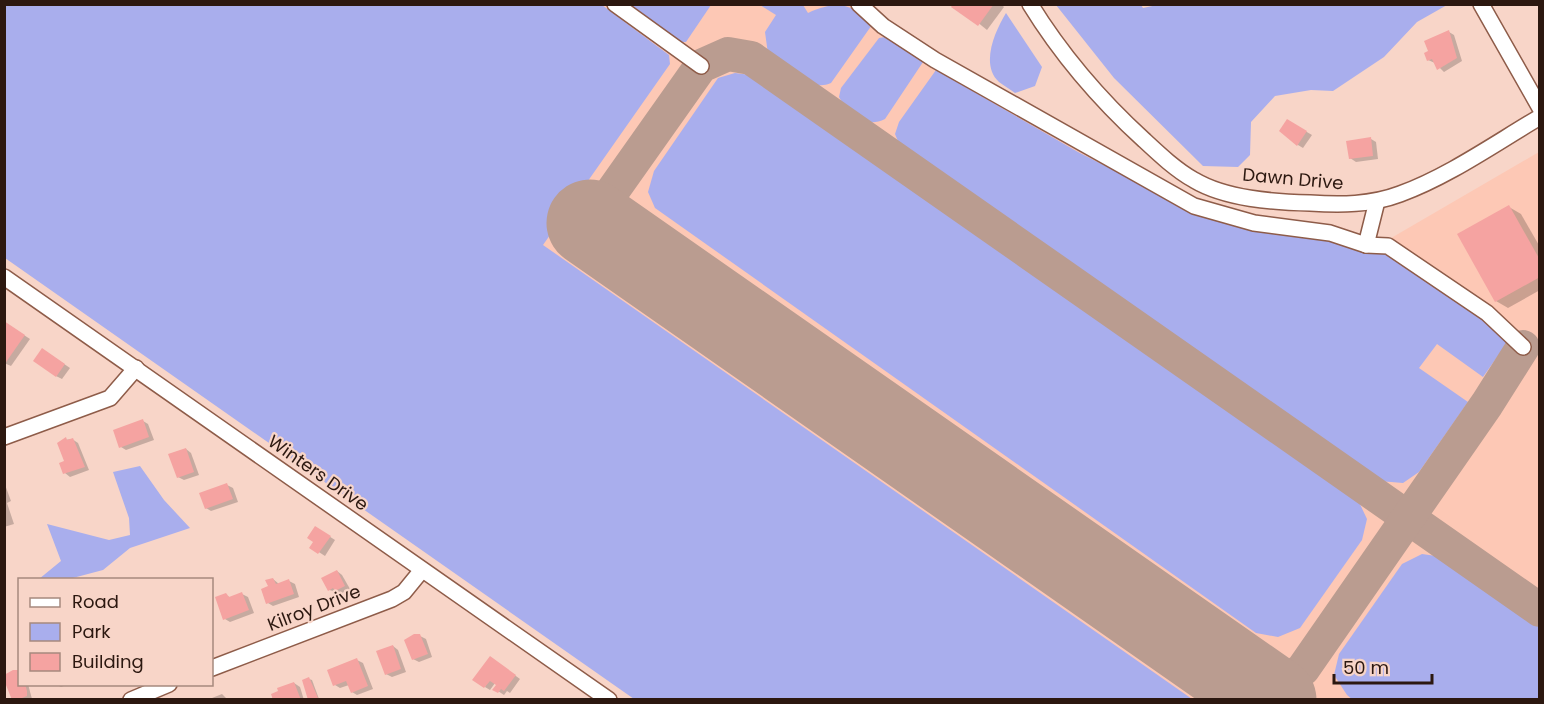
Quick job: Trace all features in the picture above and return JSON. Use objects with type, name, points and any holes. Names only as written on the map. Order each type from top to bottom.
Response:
[{"type":"street","points":[[615,4],[700,66]]},
{"type":"street","points":[[859,4],[883,26],[935,60],[1194,206],[1254,223],[1330,233],[1366,245],[1388,246],[1449,285],[1487,313],[1523,347]]},
{"type":"street","name":"Dawn Drive","points":[[1030,4],[1050,36],[1083,80],[1134,131],[1195,181],[1227,192],[1263,199],[1342,205],[1377,201],[1400,194],[1445,173],[1539,117]]},
{"type":"street","points":[[1481,4],[1539,108]]},
{"type":"street","points":[[1366,245],[1377,201]]},
{"type":"street","name":"Winters Drive","points":[[4,277],[609,699]]},
{"type":"street","points":[[4,437],[110,398],[136,368]]},
{"type":"street","name":"Kilroy Drive","points":[[213,668],[392,598],[404,592],[422,570]]},
{"type":"street","points":[[130,699],[165,686]]},
{"type":"shaded area","points":[[5,5],[857,5],[1181,213],[1386,241],[1539,152],[1539,699],[922,699]]},
{"type":"green space","points":[[5,4],[602,5],[669,55],[670,64],[543,245],[1192,699],[634,699],[5,258]]},
{"type":"green space","points":[[1162,4],[1447,5],[1417,22],[1384,57],[1333,91],[1311,90],[1275,96],[1251,122],[1250,155],[1238,167],[1203,166],[1114,78],[1056,5],[1141,5],[1143,8]]},
{"type":"green space","points":[[629,5],[711,5],[686,42],[682,42]]},
{"type":"green space","points":[[760,5],[803,5],[808,13],[827,6],[843,6],[858,11],[874,22],[831,83],[814,85],[790,72],[768,54],[765,32],[776,15]]},
{"type":"green space","points":[[1006,13],[1042,67],[1035,86],[1015,93],[999,82],[993,75],[991,67],[991,48]]},
{"type":"green space","points":[[879,38],[895,38],[925,59],[885,119],[878,122],[864,121],[853,114],[843,103],[839,97],[841,88]]},
{"type":"green space","points":[[936,70],[1078,152],[1178,203],[1241,225],[1375,249],[1409,266],[1481,314],[1509,340],[1483,377],[1437,344],[1419,368],[1468,402],[1419,472],[1403,483],[1379,481],[900,146],[895,134],[899,122]]},
{"type":"green space","points":[[735,73],[758,76],[1358,500],[1367,519],[1362,540],[1300,628],[1278,637],[1256,633],[655,208],[648,192],[654,171],[718,78]]},
{"type":"green space","points":[[140,466],[164,500],[190,528],[130,548],[103,570],[73,578],[40,578],[61,561],[47,524],[109,540],[130,535],[129,518],[113,472]]},
{"type":"green space","points":[[1422,554],[1443,557],[1539,626],[1539,699],[1353,700],[1347,695],[1334,675],[1339,654],[1402,564]]},
{"type":"building","points":[[953,4],[994,4],[978,26],[951,7]]},
{"type":"building","points":[[1449,30],[1457,58],[1437,70],[1432,59],[1427,61],[1424,53],[1428,51],[1424,41]]},
{"type":"building","points":[[1287,119],[1307,131],[1297,146],[1279,131]]},
{"type":"building","points":[[1371,137],[1373,156],[1349,159],[1346,141]]},
{"type":"building","points":[[1509,205],[1540,260],[1540,277],[1495,302],[1457,234]]},
{"type":"building","points":[[4,321],[25,335],[4,365]]},
{"type":"building","points":[[42,348],[65,364],[56,377],[33,361]]},
{"type":"building","points":[[143,419],[149,437],[119,448],[113,430]]},
{"type":"building","points":[[66,437],[67,440],[73,438],[85,467],[63,474],[59,463],[64,461],[57,443]]},
{"type":"building","points":[[186,448],[194,472],[177,478],[168,454]]},
{"type":"building","points":[[227,483],[233,499],[205,509],[199,493]]},
{"type":"building","points":[[315,526],[331,536],[318,554],[309,548],[313,542],[307,538]]},
{"type":"building","points":[[337,570],[345,586],[335,591],[333,588],[328,591],[321,578]]},
{"type":"building","points":[[273,578],[276,584],[289,579],[294,594],[266,604],[261,589],[268,586],[265,580]]},
{"type":"building","points":[[242,592],[249,610],[223,620],[215,597],[226,593],[229,597]]},
{"type":"building","points":[[414,634],[420,634],[428,654],[412,660],[404,640]]},
{"type":"building","points":[[393,645],[401,669],[385,675],[376,651]]},
{"type":"building","points":[[490,656],[516,675],[504,691],[501,689],[498,693],[492,690],[496,685],[490,681],[484,688],[472,680]]},
{"type":"building","points":[[357,658],[368,686],[351,693],[346,681],[333,686],[327,670]]},
{"type":"building","points":[[18,670],[18,686],[26,686],[27,696],[12,700],[4,675]]},
{"type":"building","points":[[309,677],[318,698],[312,700],[308,700],[302,680]]},
{"type":"building","points":[[294,682],[301,700],[273,700],[271,694],[278,691],[277,688]]},
{"type":"taxiway","points":[[590,223],[701,66],[728,54],[751,58],[1540,610]]},
{"type":"taxiway","points":[[1245,680],[1276,682],[1290,678],[1303,669],[1487,404],[1523,347]]},
{"type":"runway","points":[[590,223],[1273,700]]}]
